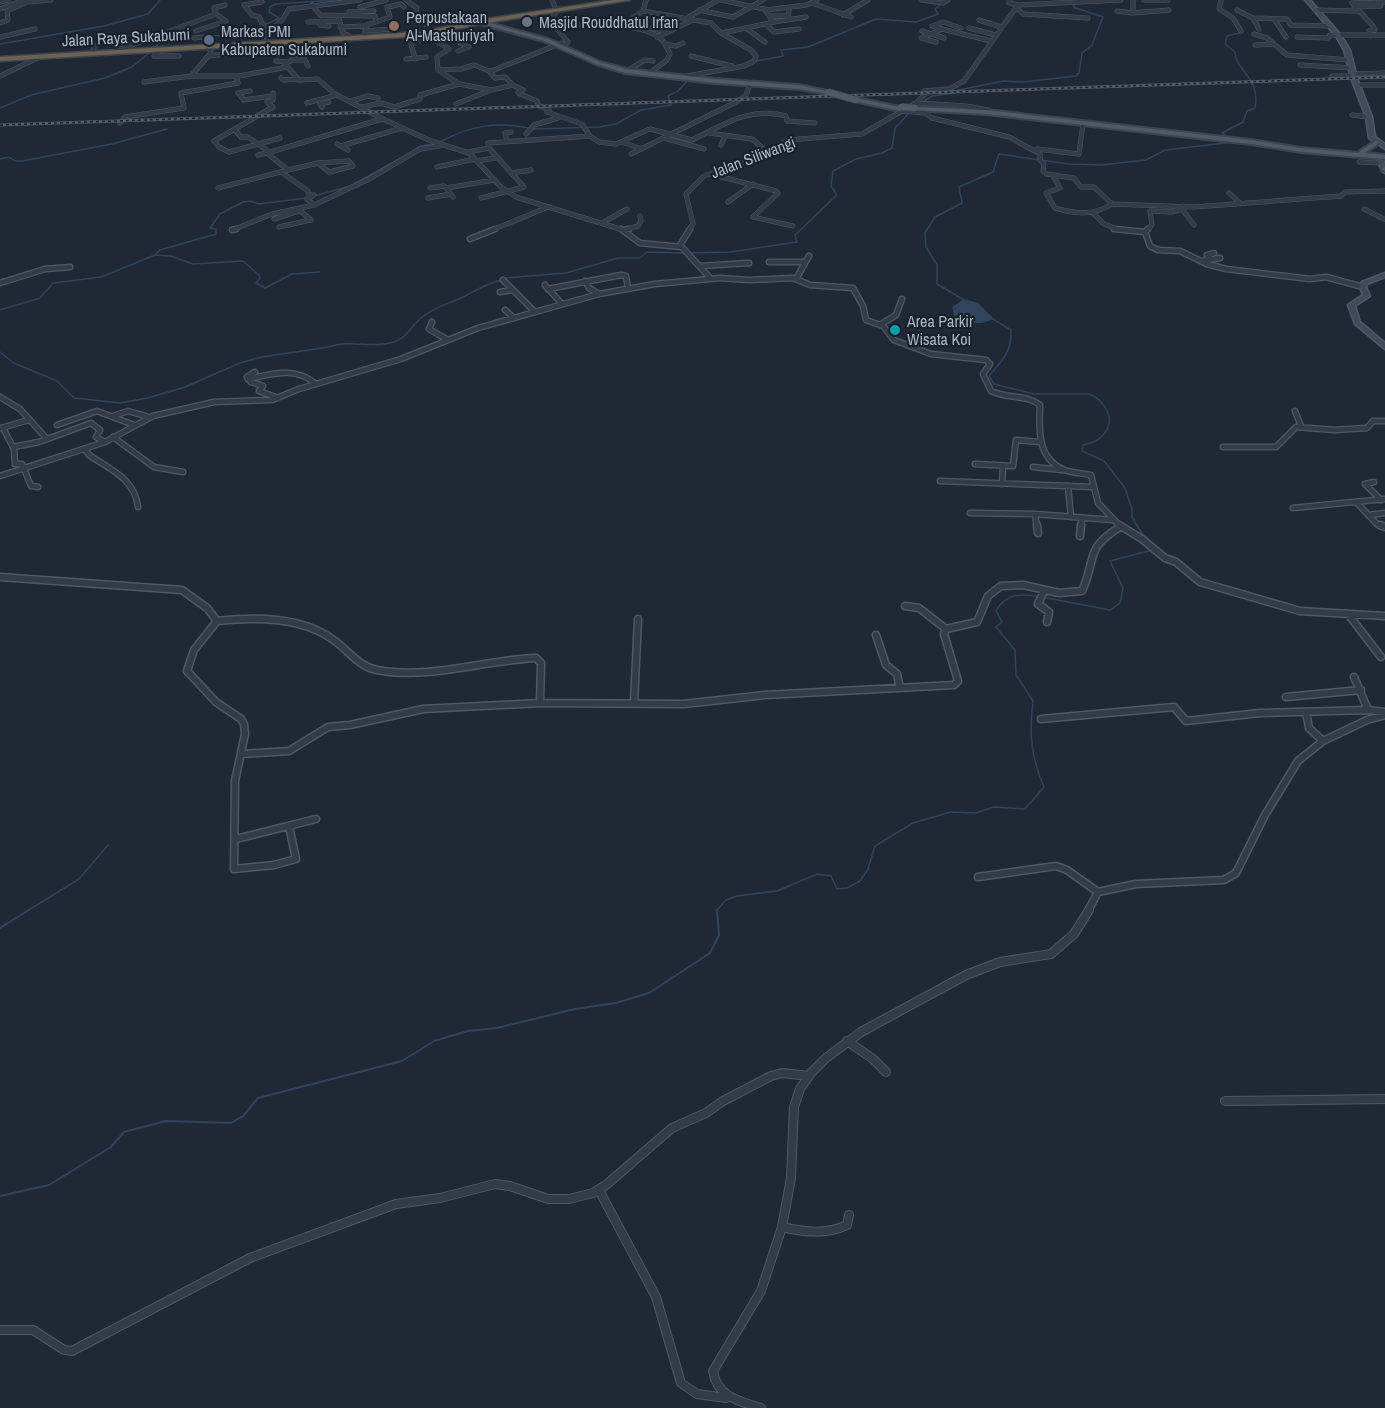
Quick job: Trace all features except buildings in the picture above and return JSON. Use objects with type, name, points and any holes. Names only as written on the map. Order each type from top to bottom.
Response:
[{"type":"highway","name":"Jalan Raya Sukabumi","points":[[0,59],[92,52],[350,40],[365,32],[422,36],[482,22],[627,0]]},
{"type":"main road","points":[[482,22],[562,45],[604,63],[630,69],[805,85],[901,109],[988,110],[1362,152],[1384,163]]},
{"type":"main road","points":[[562,45],[597,63],[618,69],[750,84],[802,87],[831,92]]},
{"type":"main road","points":[[913,109],[986,112],[1083,123],[1130,132],[1184,133],[1384,163]]},
{"type":"main road","points":[[1362,152],[1376,143]]},
{"type":"street","points":[[0,2],[8,0]]},
{"type":"street","points":[[0,9],[24,0]]},
{"type":"street","points":[[0,23],[8,20],[7,11],[25,3],[51,0]]},
{"type":"street","points":[[328,4],[341,0]]},
{"type":"street","points":[[266,44],[265,38],[270,28],[281,21],[289,9],[319,2],[328,4],[360,0]]},
{"type":"street","points":[[312,5],[319,15],[337,16],[386,0]]},
{"type":"street","points":[[406,0],[413,4],[417,12],[428,22],[422,36],[411,44],[415,59]]},
{"type":"street","points":[[489,71],[562,45],[567,41],[553,26],[552,19],[560,10],[555,7],[552,0]]},
{"type":"street","points":[[620,26],[643,11],[646,0]]},
{"type":"street","points":[[686,19],[720,0],[766,10],[812,3],[822,5],[821,8],[825,10],[851,17]]},
{"type":"street","points":[[699,10],[733,17],[763,0]]},
{"type":"street","points":[[812,3],[817,0]]},
{"type":"street","points":[[843,15],[868,0]]},
{"type":"street","points":[[921,0],[942,3],[948,0]]},
{"type":"street","points":[[1009,0],[1009,3],[1023,14],[1088,18]]},
{"type":"street","points":[[923,93],[950,88],[962,82],[1007,16],[1017,7],[1069,0],[1121,0]]},
{"type":"street","points":[[1133,0],[1133,11]]},
{"type":"street","points":[[1117,11],[1168,12],[1167,0],[1143,0]]},
{"type":"street","points":[[1221,0],[1219,9],[1233,18],[1241,31]]},
{"type":"street","points":[[1307,0],[1338,35],[1347,50],[1369,117],[1372,138],[1376,143],[1385,147]]},
{"type":"street","points":[[1017,7],[1060,5],[1076,1]]},
{"type":"street","points":[[262,2],[244,4],[252,15],[258,17],[263,25],[270,28]]},
{"type":"street","points":[[1370,36],[1369,31],[1375,30],[1352,3],[1384,6]]},
{"type":"street","points":[[360,9],[390,17],[387,7],[401,4],[404,7]]},
{"type":"street","points":[[204,37],[196,38],[196,31],[226,21],[216,14],[214,8],[225,5]]},
{"type":"street","points":[[359,17],[360,9]]},
{"type":"street","points":[[1315,10],[1355,9]]},
{"type":"street","points":[[766,10],[774,22]]},
{"type":"street","points":[[1237,10],[1253,18],[1287,19],[1291,25],[1330,26]]},
{"type":"street","points":[[643,11],[711,23],[721,33],[752,50],[756,56],[754,61],[748,64],[687,76]]},
{"type":"street","points":[[770,16],[788,16],[789,11]]},
{"type":"street","points":[[116,51],[216,14]]},
{"type":"street","points":[[346,14],[359,17],[375,14]]},
{"type":"street","points":[[365,32],[375,14]]},
{"type":"street","points":[[337,16],[340,27],[350,40]]},
{"type":"street","points":[[721,33],[806,17]]},
{"type":"street","points":[[1253,18],[1259,29]]},
{"type":"street","points":[[1274,19],[1275,25],[1286,37]]},
{"type":"street","points":[[657,37],[693,20]]},
{"type":"street","points":[[979,20],[1001,27]]},
{"type":"street","points":[[308,21],[340,21]]},
{"type":"street","points":[[321,21],[320,25],[329,26]]},
{"type":"street","points":[[961,28],[943,22],[932,26],[991,41]]},
{"type":"street","points":[[553,26],[598,24],[620,26],[657,37],[667,45],[677,46],[683,43]]},
{"type":"street","points":[[667,24],[681,26]]},
{"type":"street","points":[[766,24],[774,32],[799,29]]},
{"type":"street","points":[[635,25],[669,33]]},
{"type":"street","points":[[340,27],[365,32],[392,29]]},
{"type":"street","points":[[452,28],[469,39],[460,43],[468,47],[458,51]]},
{"type":"street","points":[[969,28],[996,35]]},
{"type":"street","points":[[0,37],[34,29]]},
{"type":"street","points":[[747,29],[765,42]]},
{"type":"street","points":[[936,42],[918,37],[942,29]]},
{"type":"street","points":[[922,31],[944,38]]},
{"type":"street","points":[[1254,34],[1267,38],[1290,55],[1350,60]]},
{"type":"street","points":[[1297,37],[1328,38],[1330,35],[1385,34]]},
{"type":"street","points":[[422,36],[449,49],[437,57],[438,70],[447,78],[459,84],[492,90]]},
{"type":"street","points":[[667,45],[677,40]]},
{"type":"street","points":[[86,42],[95,46],[92,52]]},
{"type":"street","points":[[144,82],[191,76],[262,75],[288,63],[305,51],[310,42]]},
{"type":"street","points":[[1255,45],[1273,44]]},
{"type":"street","points":[[651,72],[669,56],[667,45]]},
{"type":"street","points":[[191,76],[209,56],[211,51],[205,47]]},
{"type":"street","points":[[159,49],[154,56],[179,56]]},
{"type":"street","points":[[209,56],[248,51]]},
{"type":"street","points":[[305,51],[327,51]]},
{"type":"street","points":[[0,76],[42,56]]},
{"type":"street","points":[[691,56],[735,67]]},
{"type":"street","points":[[406,59],[426,57]]},
{"type":"street","points":[[276,61],[288,63],[305,60],[308,66]]},
{"type":"street","points":[[630,69],[644,60],[653,61]]},
{"type":"street","points":[[288,63],[297,79]]},
{"type":"street","points":[[438,70],[460,69],[474,65],[489,71],[495,78],[504,77],[513,85],[524,90],[518,93],[537,102],[538,105],[549,110],[547,112],[584,125],[590,135],[601,142],[616,144],[650,129],[692,140]]},
{"type":"street","points":[[1300,65],[1353,73]]},
{"type":"street","points":[[1332,76],[1353,73],[1385,73]]},
{"type":"street","points":[[120,123],[124,118],[184,108],[181,93],[238,83],[237,76]]},
{"type":"street","points":[[281,78],[283,80],[318,79],[337,95],[383,119],[443,145],[467,152],[507,191],[520,198],[604,222],[624,230],[640,243],[681,247],[710,278]]},
{"type":"street","points":[[362,107],[381,103],[394,107],[420,99],[420,95],[459,84]]},
{"type":"street","points":[[631,154],[738,101],[746,95],[750,84]]},
{"type":"street","points":[[923,84],[923,93],[913,109],[932,118],[1007,137],[1032,148],[1040,153],[1044,172],[1054,177],[1074,178],[1081,188],[1094,187],[1113,204]]},
{"type":"street","points":[[456,104],[492,90],[513,85]]},
{"type":"street","points":[[1357,85],[1385,85]]},
{"type":"street","points":[[250,91],[238,93],[243,100],[272,95],[272,100],[267,102],[273,106],[215,140],[217,146],[229,152],[280,138]]},
{"type":"street","points":[[307,103],[337,95]]},
{"type":"street","points":[[351,101],[369,96],[378,98]]},
{"type":"street","points":[[322,107],[320,104],[344,97]]},
{"type":"street","name":"Jalan Siliwangi","points":[[681,247],[693,224],[686,194],[700,179],[710,173],[751,160],[790,140],[862,134],[901,109]]},
{"type":"street","points":[[684,144],[745,113],[756,111],[780,114],[786,116],[787,121],[815,123]]},
{"type":"street","points":[[1352,115],[1369,117]]},
{"type":"street","points":[[531,139],[531,134],[524,134],[534,125],[559,117]]},
{"type":"street","points":[[258,155],[383,119]]},
{"type":"street","points":[[1032,148],[1079,154],[1083,123]]},
{"type":"street","points":[[343,147],[392,135],[389,132],[403,127]]},
{"type":"street","points":[[821,138],[822,129]]},
{"type":"street","points":[[235,130],[241,138],[248,137],[288,170]]},
{"type":"street","points":[[507,141],[505,133],[511,132]]},
{"type":"street","points":[[709,133],[752,139],[759,148],[766,151]]},
{"type":"street","points":[[481,198],[524,188],[496,158],[488,143],[590,135]]},
{"type":"street","points":[[721,145],[725,136]]},
{"type":"street","points":[[663,138],[704,149]]},
{"type":"street","points":[[621,141],[642,149]]},
{"type":"street","points":[[274,219],[314,205],[369,179],[420,149],[443,145]]},
{"type":"street","points":[[467,152],[489,148]]},
{"type":"street","points":[[437,167],[496,158]]},
{"type":"street","points":[[218,188],[318,163],[350,161],[353,166],[329,172],[318,163]]},
{"type":"street","points":[[1359,162],[1384,163]]},
{"type":"street","points":[[511,173],[531,170]]},
{"type":"street","points":[[281,172],[308,191],[309,195],[314,195],[307,199],[314,205]]},
{"type":"street","points":[[710,173],[778,192],[753,218],[793,225]]},
{"type":"street","points":[[1054,177],[1060,188],[1046,194],[1053,207],[1074,213],[1094,214],[1113,204],[1183,208],[1341,196],[1345,192],[1385,191]]},
{"type":"street","points":[[455,179],[459,186]]},
{"type":"street","points":[[430,188],[445,186],[446,188],[495,180]]},
{"type":"street","points":[[728,202],[753,184]]},
{"type":"street","points":[[428,198],[452,196],[446,188]]},
{"type":"street","points":[[1229,193],[1240,203]]},
{"type":"street","points":[[470,239],[549,207]]},
{"type":"street","points":[[232,230],[271,214],[294,208],[311,220],[279,227]]},
{"type":"street","points":[[1094,214],[1118,231],[1144,232],[1152,225],[1150,211],[1172,212],[1183,208]]},
{"type":"street","points":[[1183,208],[1194,225]]},
{"type":"street","points":[[1364,208],[1384,219]]},
{"type":"street","points":[[604,222],[627,209]]},
{"type":"street","points":[[1375,209],[1384,219]]},
{"type":"street","points":[[624,230],[638,226],[641,221],[640,216]]},
{"type":"street","points":[[1144,232],[1152,248],[1180,251],[1228,270],[1310,279],[1323,277],[1363,287]]},
{"type":"street","points":[[1211,259],[1207,255],[1214,253]]},
{"type":"street","points":[[796,279],[808,256]]},
{"type":"street","points":[[1201,261],[1220,258]]},
{"type":"street","points":[[769,262],[805,262]]},
{"type":"street","points":[[700,266],[749,263]]},
{"type":"street","points":[[0,283],[45,268],[52,270],[70,267]]},
{"type":"street","points":[[562,304],[547,287],[625,276],[628,288]]},
{"type":"street","points":[[1363,287],[1364,283],[1372,278],[1384,276]]},
{"type":"street","points":[[0,476],[105,442],[149,417],[214,402],[264,402],[401,359],[478,328],[562,304],[628,288],[710,278],[796,279],[810,285],[853,288],[862,303],[866,320],[880,325],[894,340],[931,354],[981,358],[990,366],[983,374],[991,391],[1004,397],[1034,400],[1041,405],[1040,442],[1045,453],[1064,470]]},
{"type":"street","points":[[503,280],[535,312]]},
{"type":"street","points":[[585,281],[589,288],[599,294]]},
{"type":"street","points":[[1363,287],[1367,296],[1351,304],[1355,320],[1385,347]]},
{"type":"street","points":[[500,292],[512,290]]},
{"type":"street","points":[[880,325],[894,319],[902,305],[902,299]]},
{"type":"street","points":[[505,310],[514,318]]},
{"type":"street","points":[[432,322],[428,328],[448,340]]},
{"type":"street","points":[[248,379],[284,371],[308,376],[316,384]]},
{"type":"street","points":[[248,379],[248,376],[255,372]]},
{"type":"street","points":[[248,379],[263,386],[259,391],[278,398]]},
{"type":"street","points":[[0,397],[12,402],[46,439]]},
{"type":"street","points":[[57,425],[94,411],[134,425]]},
{"type":"street","points":[[113,416],[128,411],[149,417]]},
{"type":"street","points":[[1294,411],[1301,426]]},
{"type":"street","points":[[1,428],[29,420]]},
{"type":"street","points":[[1223,447],[1276,447],[1291,429],[1301,426],[1322,430],[1353,430],[1367,428],[1373,421],[1385,422]]},
{"type":"street","points":[[13,447],[46,439],[91,423],[100,430],[96,437],[105,442]]},
{"type":"street","points":[[1,428],[10,435],[15,464],[22,464],[32,486],[38,487]]},
{"type":"street","points":[[113,437],[145,463],[167,473],[183,472]]},
{"type":"street","points":[[975,464],[1014,465],[1016,440],[1040,442]]},
{"type":"street","points":[[85,449],[89,455],[126,479],[138,498],[138,507]]},
{"type":"street","points":[[1002,484],[1003,466]]},
{"type":"street","points":[[1033,467],[1091,475],[1098,503],[1120,527],[1138,536],[1160,554],[1176,562],[1192,578],[1208,586],[1252,596],[1300,611],[1385,615]]},
{"type":"street","points":[[940,481],[1093,487]]},
{"type":"street","points":[[1374,482],[1365,484],[1383,500]]},
{"type":"street","points":[[1068,486],[1071,517]]},
{"type":"street","points":[[1293,508],[1383,500]]},
{"type":"street","points":[[1357,503],[1378,525],[1385,527]]},
{"type":"street","points":[[970,513],[1035,514],[1113,520]]},
{"type":"street","points":[[1368,515],[1385,513]]},
{"type":"street","points":[[1035,514],[1038,534]]},
{"type":"street","points":[[1080,536],[1082,518]]},
{"type":"street","points":[[946,629],[977,622],[987,597],[999,587],[1013,584],[1063,595],[1082,591],[1097,542],[1120,527]]},
{"type":"street","points":[[0,577],[182,590],[207,608],[217,621]]},
{"type":"street","points":[[1044,591],[1038,604],[1049,612],[1047,622]]},
{"type":"street","points":[[905,606],[919,608],[946,629]]},
{"type":"street","points":[[1348,614],[1381,657]]},
{"type":"street","points":[[634,703],[638,619]]},
{"type":"street","points":[[217,621],[256,620],[311,627],[334,640],[359,663],[372,670],[420,670],[536,658],[541,663],[540,703]]},
{"type":"street","points":[[217,621],[194,650],[187,671],[216,702],[242,720],[245,734],[235,781],[235,870],[290,862],[297,858],[289,826]]},
{"type":"street","points":[[242,754],[289,751],[328,727],[350,725],[416,710],[540,703],[699,703],[765,695],[957,684],[952,654],[945,634],[946,629]]},
{"type":"street","points":[[876,635],[886,665],[898,675],[900,688]]},
{"type":"street","points":[[1354,677],[1368,710]]},
{"type":"street","points":[[1286,697],[1361,690]]},
{"type":"street","points":[[1041,719],[1174,707],[1186,721],[1306,712],[1368,710],[1385,714]]},
{"type":"street","points":[[1306,712],[1309,728],[1323,741]]},
{"type":"street","points":[[978,877],[1056,866],[1064,867],[1087,888],[1098,892],[1136,884],[1224,880],[1236,873],[1265,815],[1298,762],[1323,741],[1385,714]]},
{"type":"street","points":[[236,839],[316,819]]},
{"type":"street","points":[[728,1398],[714,1382],[715,1366],[761,1291],[782,1227],[791,1178],[794,1107],[796,1097],[809,1076],[847,1041],[964,975],[993,964],[1051,954],[1076,934],[1098,892]]},
{"type":"street","points":[[847,1041],[873,1059],[886,1072]]},
{"type":"street","points":[[0,1330],[33,1330],[64,1350],[72,1351],[250,1258],[396,1204],[440,1198],[495,1184],[510,1185],[548,1198],[577,1197],[599,1190],[672,1128],[706,1113],[723,1101],[771,1076],[782,1073],[809,1076]]},
{"type":"street","points":[[1225,1101],[1385,1099]]},
{"type":"street","points":[[599,1190],[656,1297],[681,1383],[697,1394],[728,1398],[761,1408]]},
{"type":"street","points":[[782,1227],[799,1231],[833,1231],[847,1225],[849,1215]]},
{"type":"water","points":[[964,299],[978,303],[994,319],[982,323],[956,323],[952,307]]},
{"type":"waterway","points":[[0,44],[104,26],[148,14],[160,0]]},
{"type":"waterway","points":[[267,24],[279,18],[269,12],[270,7],[276,4],[335,0]]},
{"type":"waterway","points":[[954,91],[1003,81],[1023,82],[1076,76],[1079,73],[1082,53],[1092,45],[1103,17],[1073,7],[1075,4]]},
{"type":"waterway","points":[[756,61],[783,56],[781,50],[808,47],[876,19],[916,22],[938,14],[935,9],[940,5]]},
{"type":"waterway","points":[[1229,138],[1222,133],[1243,122],[1247,111],[1255,108],[1256,97],[1251,82],[1236,59],[1235,52],[1225,44],[1227,36],[1243,32],[1237,21]]},
{"type":"waterway","points":[[206,37],[238,33],[263,26]]},
{"type":"waterway","points":[[156,47],[161,40],[192,38]]},
{"type":"waterway","points":[[0,108],[31,95],[105,78],[132,67],[150,52]]},
{"type":"waterway","points":[[534,129],[599,127],[616,124],[641,110],[671,105],[668,96],[678,91],[688,80]]},
{"type":"waterway","points":[[924,101],[932,96],[955,93]]},
{"type":"waterway","points":[[689,253],[731,252],[797,242],[795,235],[837,195],[831,186],[833,171],[856,159],[882,153],[892,148],[895,128],[909,113]]},
{"type":"waterway","points":[[440,142],[483,126],[505,125],[529,128]]},
{"type":"waterway","points":[[0,159],[9,157],[15,161],[22,161],[112,144],[167,129]]},
{"type":"waterway","points":[[964,300],[937,284],[937,265],[926,247],[925,233],[935,217],[962,203],[959,187],[993,172],[999,154],[1068,164],[1101,165],[1146,160],[1165,150],[1233,142]]},
{"type":"waterway","points":[[414,150],[420,146],[435,144]]},
{"type":"waterway","points":[[354,184],[410,153]]},
{"type":"waterway","points":[[314,196],[347,187]]},
{"type":"waterway","points":[[155,255],[160,250],[216,234],[216,229],[210,228],[220,214],[243,202],[250,201],[259,204],[307,198]]},
{"type":"waterway","points":[[506,278],[566,273],[618,258],[640,258],[647,252],[684,253]]},
{"type":"waterway","points":[[0,310],[40,298],[53,283],[101,277],[155,255]]},
{"type":"waterway","points":[[155,255],[171,256],[193,264],[243,261],[259,275],[260,278],[256,283],[265,288],[292,274],[320,272]]},
{"type":"waterway","points":[[0,352],[14,363],[57,381],[74,398],[120,403],[148,398],[185,387],[240,363],[262,357],[344,344],[377,345],[394,342],[402,338],[431,311],[501,280]]},
{"type":"waterway","points":[[993,319],[1011,330],[1008,350],[989,376],[994,384],[1034,394],[1089,394],[1105,407],[1109,419],[1106,431],[1097,440],[1083,445],[1082,451],[1104,461],[1125,488],[1132,509],[1132,517],[1144,537]]},
{"type":"waterway","points":[[1042,597],[1110,610],[1120,603],[1123,588],[1110,561],[1152,550]]},
{"type":"waterway","points":[[716,911],[726,900],[737,896],[777,891],[817,874],[831,876],[837,889],[847,888],[860,881],[868,869],[875,846],[913,823],[951,812],[976,813],[994,807],[1025,809],[1044,787],[1036,766],[1032,745],[1033,701],[1016,675],[1015,650],[996,627],[1002,622],[996,611],[1004,601],[1014,596],[1038,596]]},
{"type":"waterway","points":[[27,911],[79,879],[108,845]]},
{"type":"waterway","points":[[0,928],[29,910]]},
{"type":"waterway","points":[[0,1196],[49,1185],[111,1147],[124,1132],[166,1121],[231,1123],[243,1116],[258,1098],[402,1061],[434,1041],[468,1031],[497,1028],[575,1009],[616,1003],[649,993],[710,953],[719,935],[717,910]]},
{"type":"railway","points":[[0,125],[1385,77]]},
{"type":"place","name":"Masjid Rouddhatul Irfan","points":[[527,22]]},
{"type":"place","name":"Perpustakaan Al-Masthuriyah","points":[[394,26]]},
{"type":"place","name":"Markas PMI Kabupaten Sukabumi","points":[[209,40]]},
{"type":"place","name":"Area Parkir Wisata Koi","points":[[895,330]]}]
